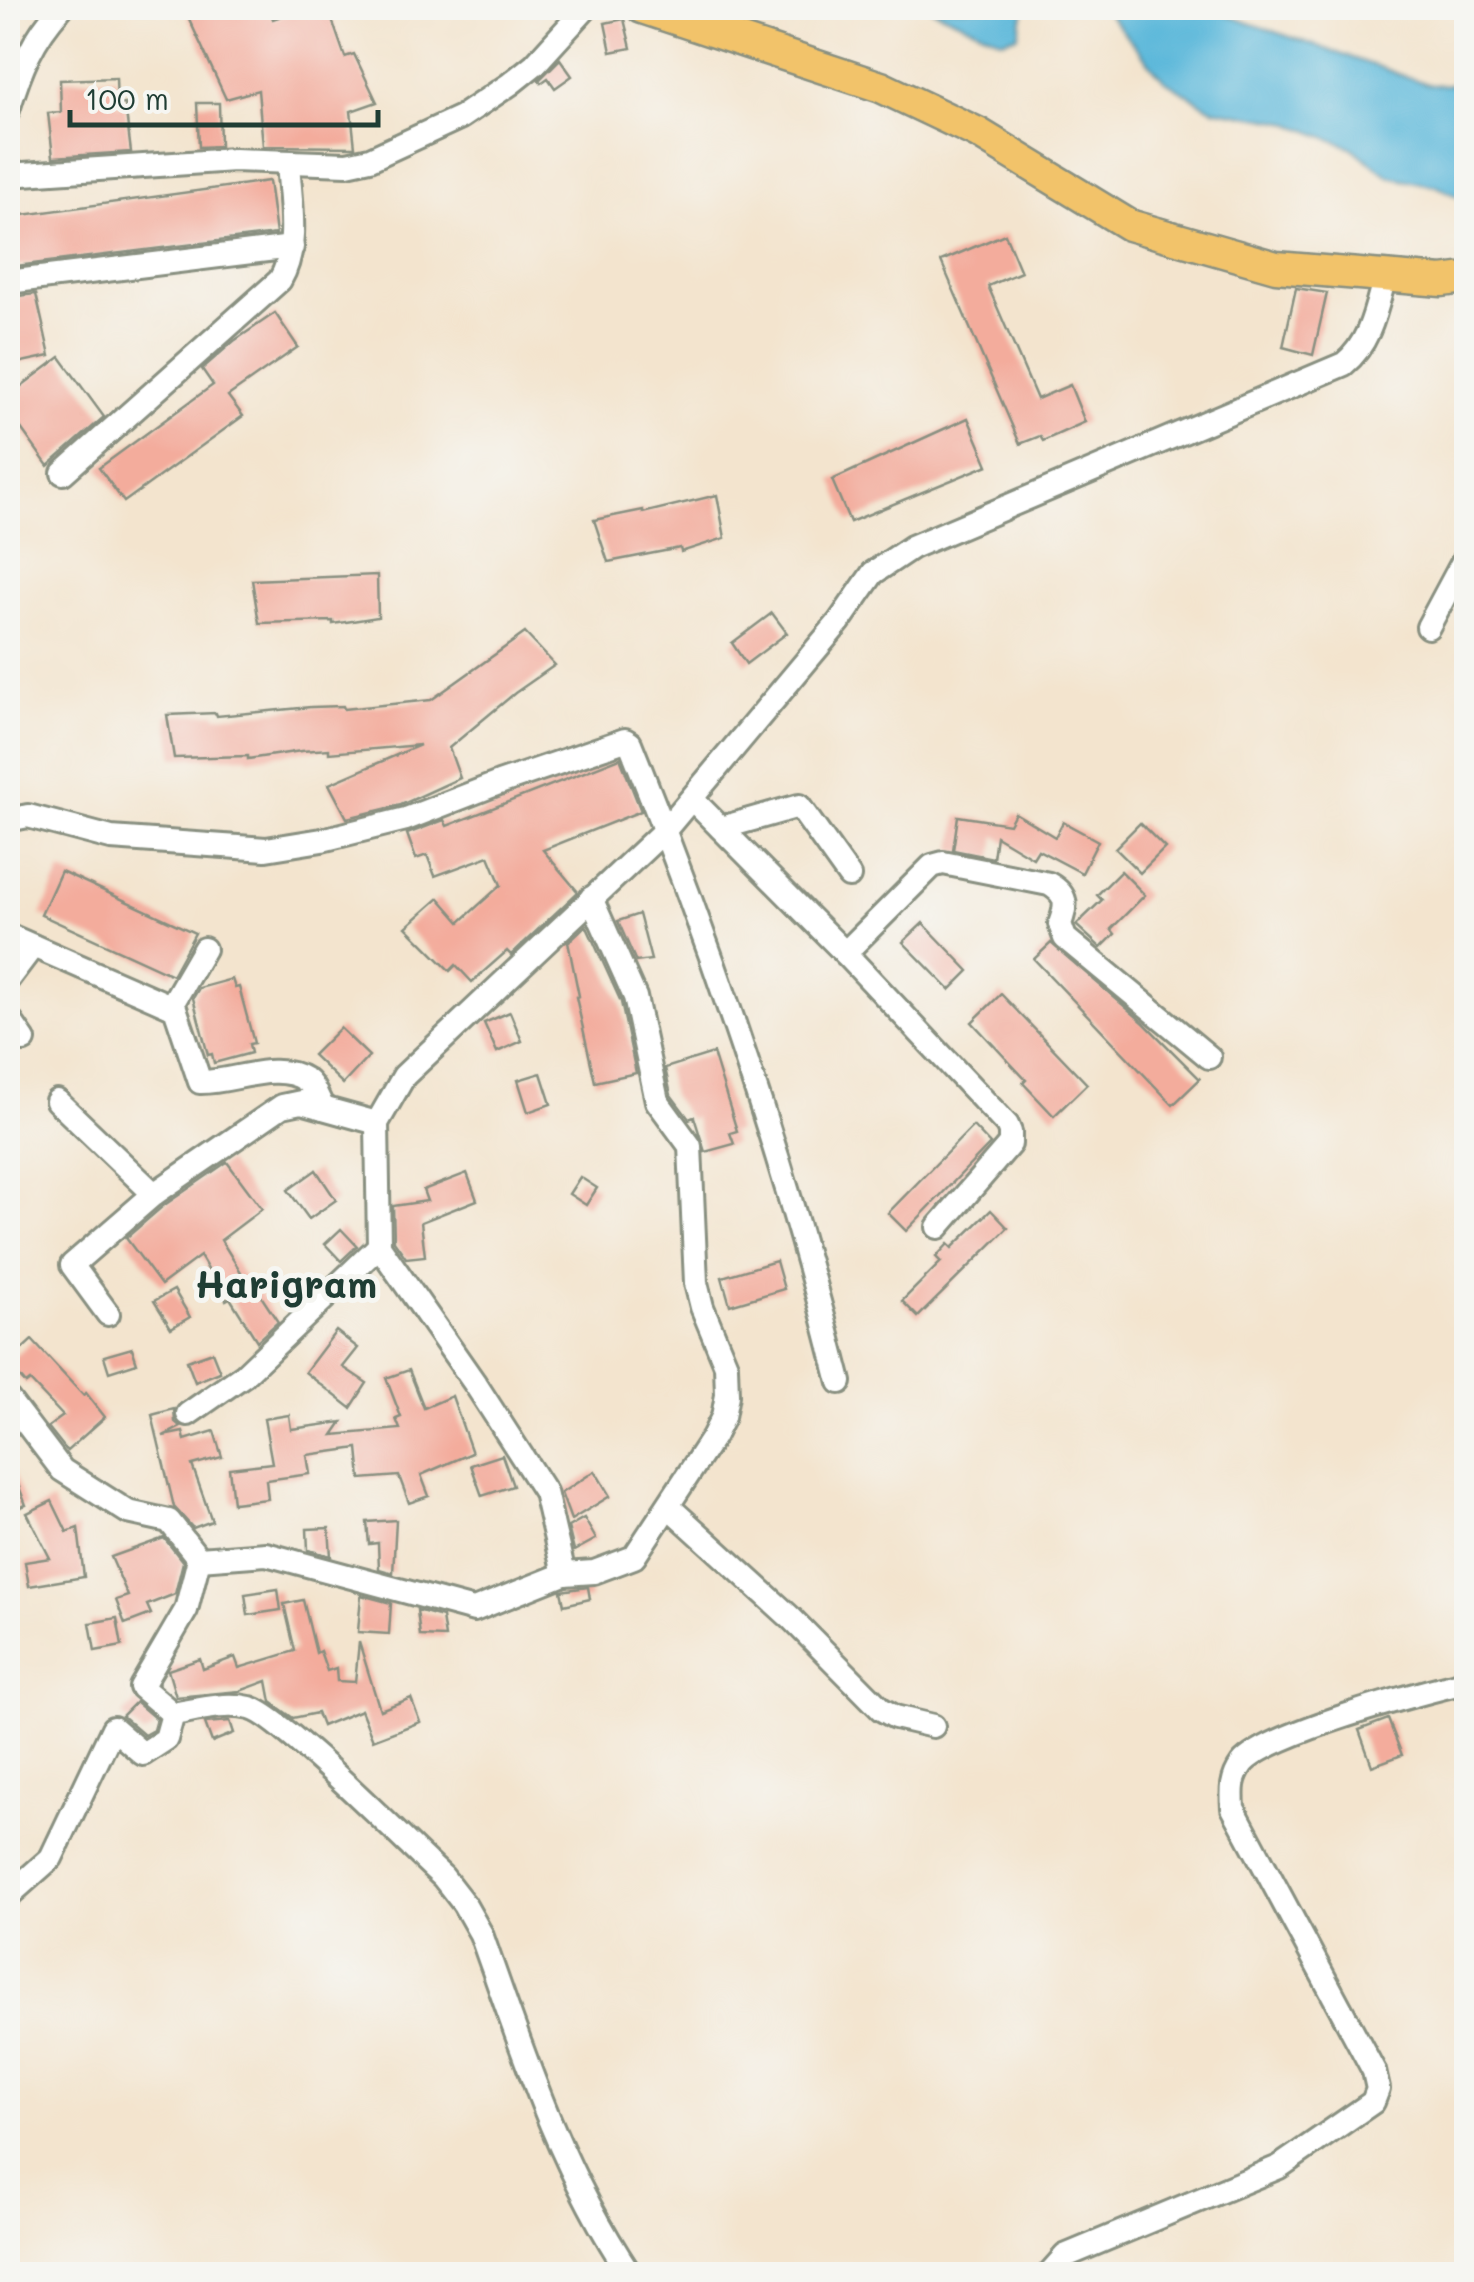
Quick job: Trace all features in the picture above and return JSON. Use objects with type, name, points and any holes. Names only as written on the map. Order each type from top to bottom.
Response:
[{"type":"main road","points":[[642,8],[880,87],[978,132],[1129,225],[1276,267],[1442,281],[1466,278]]},
{"type":"street","points":[[8,110],[19,70],[46,23],[61,8]]},
{"type":"street","points":[[8,176],[234,160],[347,164],[370,159],[461,117],[535,64],[586,8]]},
{"type":"street","points":[[63,473],[280,280],[290,264],[292,247],[288,162]]},
{"type":"street","points":[[8,282],[292,247]]},
{"type":"street","points":[[564,1574],[545,1492],[380,1246],[377,1123],[404,1076],[693,800],[839,622],[872,573],[912,547],[1344,364],[1357,353],[1367,336],[1385,276]]},
{"type":"street","points":[[1428,627],[1466,556]]},
{"type":"street","points":[[8,820],[28,816],[111,838],[266,849],[406,819],[499,782],[626,740],[665,830],[788,1190],[840,1382]]},
{"type":"street","points":[[693,800],[845,953],[1010,1132],[1010,1144],[938,1227]]},
{"type":"street","points":[[721,828],[799,806],[849,876]]},
{"type":"street","points":[[845,953],[932,866],[944,863],[1049,884],[1065,898],[1060,924],[1065,938],[1209,1057]]},
{"type":"street","points":[[200,1559],[266,1554],[474,1610],[564,1574],[594,1572],[634,1557],[669,1507],[722,1416],[727,1395],[726,1366],[696,1283],[690,1146],[657,1101],[635,997],[591,898]]},
{"type":"street","points":[[8,935],[171,1006],[178,1014],[200,1082],[286,1073],[310,1084],[323,1108]]},
{"type":"street","points":[[8,979],[34,946]]},
{"type":"street","points":[[171,1006],[204,948]]},
{"type":"street","points":[[8,1017],[24,1040]]},
{"type":"street","points":[[57,1101],[154,1194]]},
{"type":"street","points":[[108,1314],[72,1265],[154,1194],[271,1112],[301,1102],[377,1123]]},
{"type":"street","points":[[188,1414],[244,1375],[380,1246]]},
{"type":"street","points":[[8,1399],[62,1470],[128,1512],[169,1521],[200,1559]]},
{"type":"street","points":[[669,1507],[791,1618],[882,1709],[895,1717],[932,1726]]},
{"type":"street","points":[[200,1559],[186,1610],[141,1687],[173,1714],[221,1706],[253,1708],[289,1734],[442,1877],[481,1934],[553,2136],[601,2231],[630,2274]]},
{"type":"street","points":[[1049,2274],[1066,2256],[1279,2166],[1374,2102],[1378,2089],[1374,2071],[1234,1808],[1232,1784],[1242,1764],[1272,1744],[1407,1695],[1466,1682]]},
{"type":"street","points":[[8,1896],[52,1858],[113,1728],[144,1754],[166,1738],[173,1714]]},
{"type":"water","points":[[929,8],[1025,8],[1018,35],[1002,40]]},
{"type":"water","points":[[1092,8],[1213,8],[1431,85],[1466,84],[1466,201],[1436,186],[1388,176],[1351,147],[1286,122],[1212,109],[1164,80],[1104,9]]},
{"type":"building","points":[[184,8],[269,8],[273,19],[305,8],[328,8],[345,57],[354,54],[377,102],[351,111],[355,147],[263,146],[258,90],[226,99]]},
{"type":"building","points":[[624,19],[631,48],[611,52],[605,23]]},
{"type":"building","points":[[560,59],[572,76],[555,88],[548,78],[541,83],[539,80]]},
{"type":"building","points":[[116,78],[117,105],[125,104],[131,152],[53,157],[48,113],[61,112],[60,80]]},
{"type":"building","points":[[197,103],[219,103],[220,146],[199,147]]},
{"type":"building","points":[[269,181],[276,234],[8,267],[8,217]]},
{"type":"building","points":[[1005,234],[1021,272],[988,286],[1037,399],[1070,385],[1085,422],[1043,441],[1040,436],[1020,444],[941,261]]},
{"type":"building","points":[[1296,288],[1327,293],[1313,355],[1283,347]]},
{"type":"building","points":[[36,294],[50,356],[8,365],[8,297]]},
{"type":"building","points":[[275,313],[298,347],[228,396],[243,416],[124,502],[99,468],[213,385],[202,369]]},
{"type":"building","points":[[60,357],[104,417],[48,466],[8,410],[8,396]]},
{"type":"building","points":[[968,418],[988,465],[850,522],[832,480]]},
{"type":"building","points":[[717,495],[725,538],[681,552],[680,548],[608,562],[594,520]]},
{"type":"building","points":[[377,575],[378,617],[333,624],[259,623],[252,580]]},
{"type":"building","points":[[772,613],[787,633],[746,664],[732,643]]},
{"type":"building","points":[[525,633],[555,665],[449,748],[460,778],[401,805],[347,818],[329,784],[420,745],[329,753],[329,749],[301,751],[248,759],[174,758],[167,715],[217,716],[311,707],[344,709],[431,700]]},
{"type":"building","points":[[620,758],[641,811],[543,850],[578,892],[511,955],[507,951],[472,982],[456,965],[450,971],[406,927],[439,898],[460,922],[501,885],[489,856],[435,876],[427,855],[416,859],[407,834],[444,820],[447,826]]},
{"type":"building","points":[[1015,813],[1055,837],[1063,822],[1098,841],[1082,873],[1038,850],[1033,858],[996,836],[993,858],[953,850],[958,816],[1009,824]]},
{"type":"building","points":[[1140,823],[1165,848],[1140,873],[1115,848]]},
{"type":"building","points":[[61,871],[195,933],[172,975],[41,915]]},
{"type":"building","points":[[1121,871],[1145,895],[1111,929],[1115,934],[1101,948],[1076,925],[1102,900],[1097,895]]},
{"type":"building","points":[[639,914],[651,960],[636,962],[618,921]]},
{"type":"building","points":[[923,923],[969,971],[950,990],[903,942]]},
{"type":"building","points":[[586,925],[621,1002],[636,1073],[595,1082],[568,942]]},
{"type":"building","points":[[1051,943],[1144,1023],[1200,1079],[1173,1105],[1034,959]]},
{"type":"building","points":[[232,979],[235,988],[239,987],[254,1043],[249,1044],[251,1053],[214,1063],[212,1054],[208,1055],[193,998],[199,988]]},
{"type":"building","points":[[1001,994],[1087,1084],[1054,1116],[972,1022]]},
{"type":"building","points":[[510,1012],[522,1041],[497,1052],[484,1023]]},
{"type":"building","points":[[340,1028],[369,1056],[343,1084],[313,1055]]},
{"type":"building","points":[[713,1053],[737,1131],[730,1133],[734,1144],[705,1152],[694,1117],[689,1119],[671,1095],[665,1068]]},
{"type":"building","points":[[541,1073],[551,1104],[528,1112],[518,1080]]},
{"type":"building","points":[[973,1126],[990,1144],[906,1231],[888,1213]]},
{"type":"building","points":[[227,1162],[262,1209],[221,1240],[254,1293],[257,1290],[278,1322],[257,1341],[200,1256],[161,1285],[126,1238],[163,1206]]},
{"type":"building","points":[[316,1170],[336,1200],[309,1219],[288,1190]]},
{"type":"building","points":[[467,1173],[477,1200],[421,1222],[425,1256],[406,1258],[394,1241],[393,1206],[427,1201],[423,1190]]},
{"type":"building","points":[[580,1177],[597,1188],[586,1205],[569,1194]]},
{"type":"building","points":[[991,1210],[1008,1228],[918,1317],[902,1301],[941,1262],[936,1257],[948,1244],[952,1248]]},
{"type":"building","points":[[341,1229],[357,1246],[341,1261],[325,1244]]},
{"type":"building","points":[[776,1261],[784,1289],[730,1305],[722,1277]]},
{"type":"building","points":[[174,1290],[190,1317],[171,1328],[154,1301]]},
{"type":"building","points":[[336,1331],[358,1348],[343,1367],[367,1383],[351,1408],[305,1372]]},
{"type":"building","points":[[32,1340],[105,1417],[67,1451],[48,1427],[63,1416],[30,1381],[26,1384],[19,1376],[8,1384],[8,1362]]},
{"type":"building","points":[[132,1348],[137,1363],[109,1372],[104,1356]]},
{"type":"building","points":[[212,1352],[220,1372],[195,1382],[187,1361]]},
{"type":"building","points":[[409,1370],[424,1408],[452,1396],[472,1453],[421,1475],[429,1496],[409,1503],[399,1476],[361,1479],[358,1448],[307,1455],[310,1474],[266,1480],[268,1499],[233,1503],[229,1468],[272,1463],[264,1419],[289,1415],[291,1429],[342,1422],[333,1435],[400,1429],[396,1419],[401,1417],[386,1378]]},
{"type":"building","points":[[174,1409],[175,1422],[181,1427],[163,1436],[183,1432],[185,1440],[214,1431],[222,1457],[192,1465],[212,1521],[193,1528],[174,1507],[152,1415]]},
{"type":"building","points":[[502,1455],[513,1486],[482,1496],[471,1465]]},
{"type":"building","points":[[8,1462],[26,1505],[8,1512]]},
{"type":"building","points":[[595,1471],[610,1496],[571,1520],[561,1493]]},
{"type":"building","points":[[52,1501],[67,1532],[78,1528],[84,1577],[29,1586],[25,1562],[50,1558],[27,1513]]},
{"type":"building","points":[[584,1518],[596,1539],[574,1551],[568,1527]]},
{"type":"building","points":[[396,1520],[393,1573],[379,1569],[378,1543],[369,1544],[367,1522]]},
{"type":"building","points":[[329,1528],[331,1556],[308,1550],[307,1529]]},
{"type":"building","points":[[164,1538],[183,1562],[175,1594],[147,1605],[151,1614],[125,1624],[116,1600],[128,1596],[111,1557]]},
{"type":"building","points":[[588,1587],[590,1599],[564,1605],[561,1591]]},
{"type":"building","points":[[278,1589],[281,1610],[248,1615],[245,1594]]},
{"type":"building","points":[[361,1595],[391,1603],[389,1634],[358,1632]]},
{"type":"building","points":[[303,1600],[316,1653],[320,1651],[327,1671],[336,1668],[337,1681],[355,1682],[359,1642],[380,1710],[411,1698],[420,1722],[373,1740],[361,1710],[322,1726],[317,1713],[293,1718],[271,1702],[267,1681],[240,1691],[176,1697],[168,1670],[200,1659],[203,1669],[235,1657],[239,1668],[295,1651],[284,1604]]},
{"type":"building","points":[[417,1610],[442,1617],[445,1637],[420,1636]]},
{"type":"building","points":[[117,1618],[122,1646],[95,1651],[90,1623]]},
{"type":"building","points":[[136,1702],[156,1719],[153,1730],[144,1735],[122,1716]]},
{"type":"building","points":[[1388,1719],[1402,1755],[1372,1766],[1359,1730]]},
{"type":"building","points":[[230,1721],[234,1733],[212,1742],[205,1723]]},
{"type":"district","name":"Harigram","points":[[286,1283]]}]
